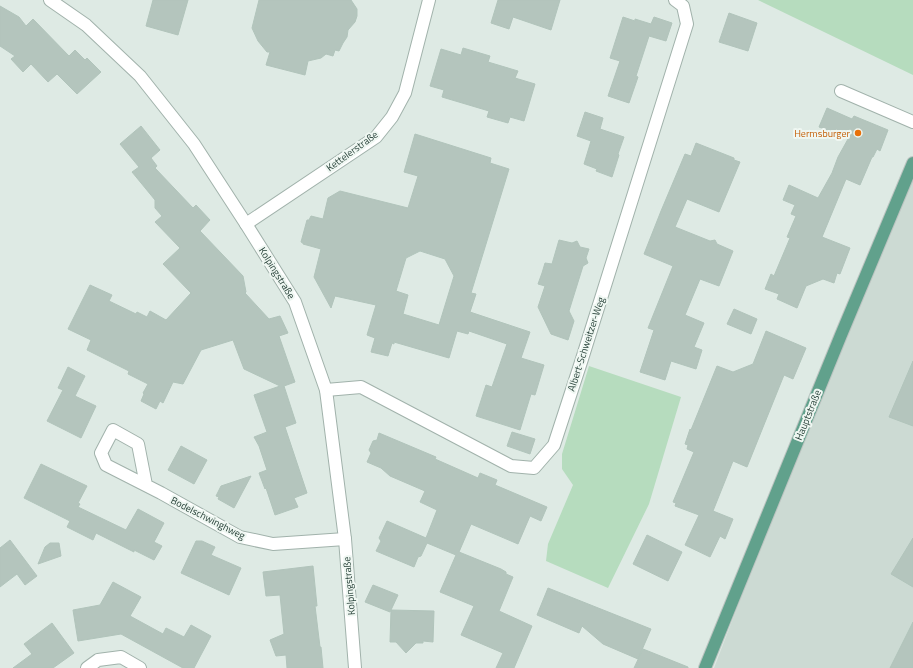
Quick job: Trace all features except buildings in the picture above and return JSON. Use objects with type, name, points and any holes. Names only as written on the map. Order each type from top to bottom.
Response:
[{"type":"main road","name":"Hauptstraße","points":[[705,668],[913,163]]},
{"type":"street","name":"Kolpingstraße","points":[[50,0],[86,25],[140,76],[194,144],[295,302],[326,390],[345,539],[355,668]]},
{"type":"street","name":"Kettelerstraße","points":[[246,224],[376,137],[392,117],[405,93],[429,0]]},
{"type":"street","name":"Albert-Schweitzer-Weg","points":[[326,390],[361,387],[511,466],[534,468],[554,445],[582,359],[687,24],[681,2]]},
{"type":"street","points":[[840,91],[913,122]]},
{"type":"street","name":"Bodelschwinghweg","points":[[146,485],[138,444],[113,430],[102,454],[106,465],[146,485],[240,537],[273,544],[345,539]]},
{"type":"street","points":[[87,668],[98,660],[121,657],[140,668]]},
{"type":"shaded area","points":[[913,170],[913,668],[714,668],[774,511]]},
{"type":"green space","points":[[758,0],[913,0],[913,75]]},
{"type":"green space","points":[[589,366],[681,397],[649,504],[608,588],[546,561],[548,544],[573,485],[562,469],[562,454]]},
{"type":"place","name":"Hermsburger","points":[[858,133]]}]
